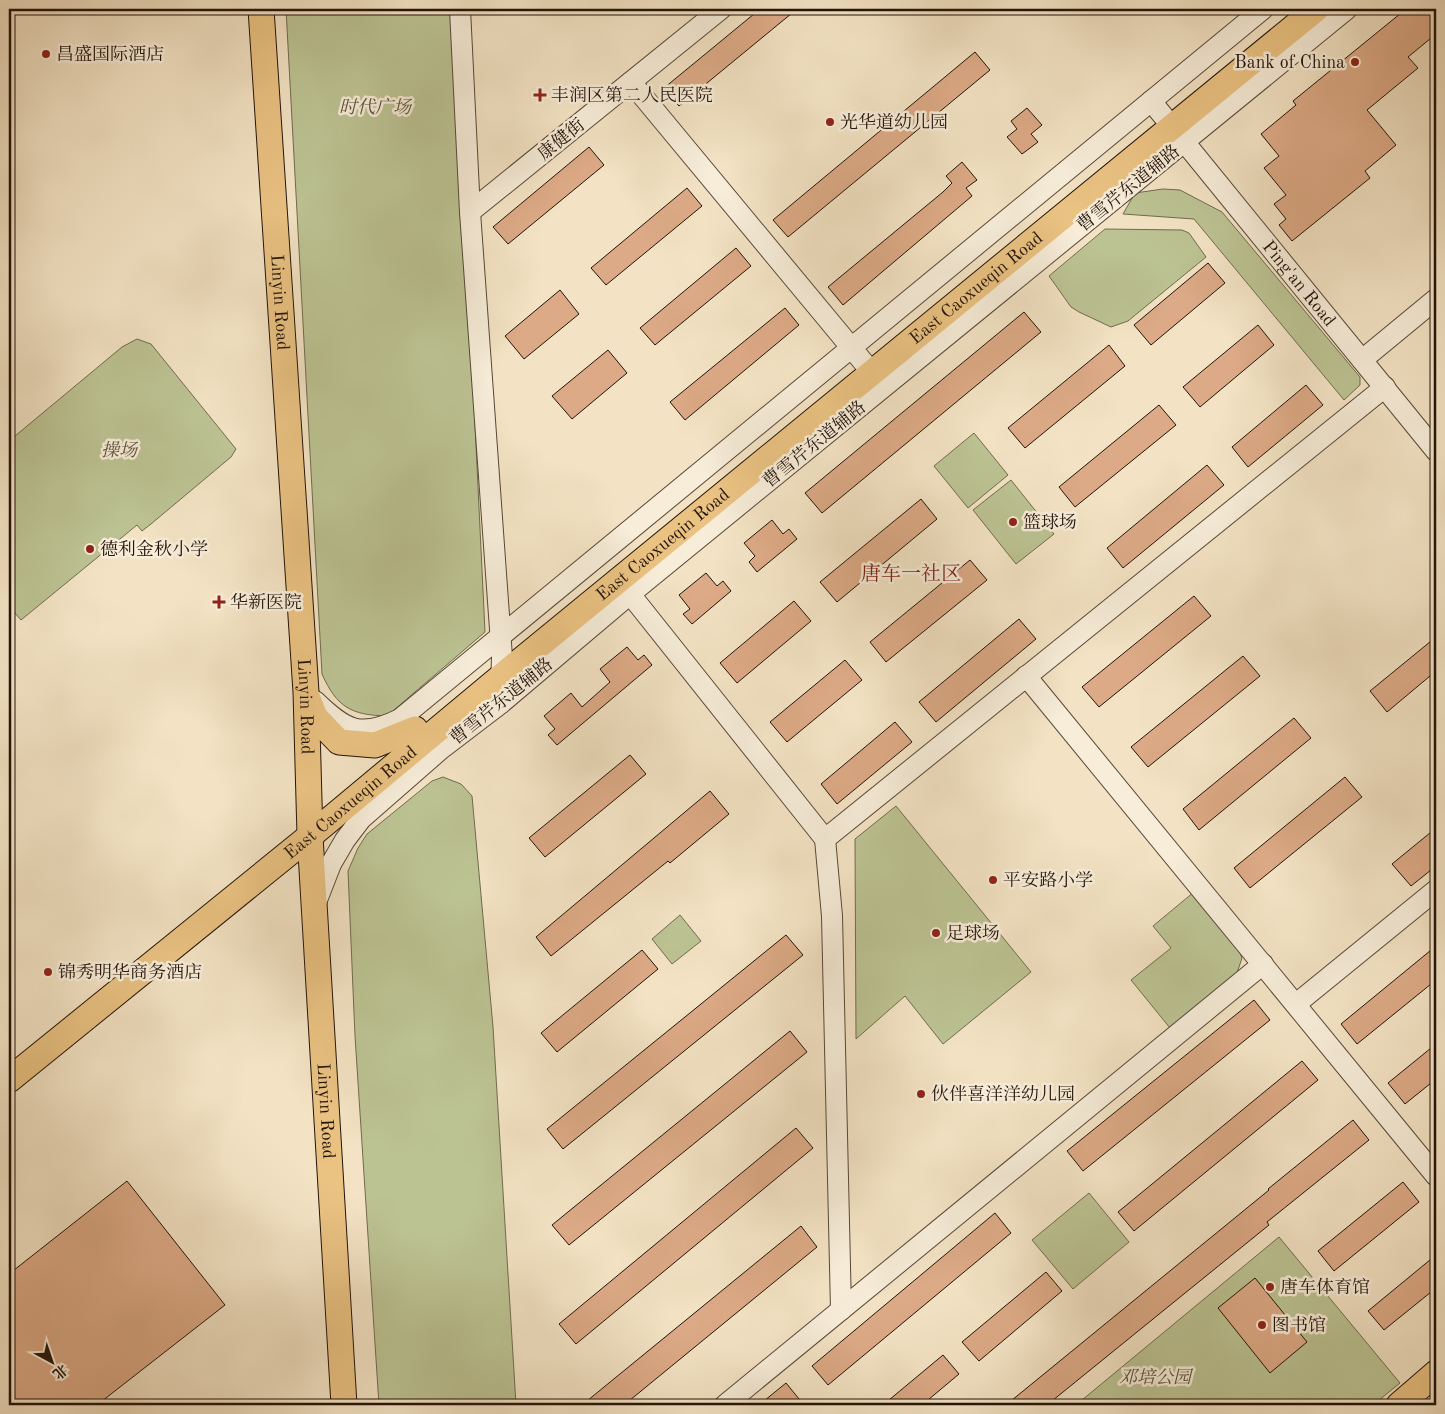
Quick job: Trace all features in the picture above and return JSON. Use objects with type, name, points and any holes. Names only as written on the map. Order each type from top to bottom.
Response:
[{"type":"main road","name":"Linyin Road","points":[[261,9],[306,692],[314,907],[344,1405]]},
{"type":"main road","name":"East Caoxueqin Road","points":[[9,1080],[310,827],[502,656],[1168,121],[1291,9]]},
{"type":"main road","name":"East Caoxueqin Road","points":[[9,1058],[310,827],[415,729],[857,355],[1316,9]]},
{"type":"main road","points":[[306,692],[315,717],[340,742],[375,745],[415,729]]},
{"type":"main road","points":[[1399,1405],[1436,1373]]},
{"type":"main road","points":[[1416,1405],[1436,1388]]},
{"type":"street","points":[[460,9],[470,212],[502,656],[500,704]]},
{"type":"street","name":"康健街","points":[[470,212],[721,9]]},
{"type":"street","name":"曹雪芹东道辅路","points":[[314,907],[331,864],[361,818],[441,749],[500,704],[630,594],[1168,121],[1263,9]]},
{"type":"street","name":"曹雪芹东道辅路","points":[[1168,121],[1347,9]]},
{"type":"street","points":[[631,82],[857,355]]},
{"type":"street","name":"Ping'an Road","points":[[1168,121],[1436,452]]},
{"type":"street","points":[[1362,360],[1436,299]]},
{"type":"street","points":[[825,839],[1385,387]]},
{"type":"street","points":[[630,594],[825,839],[832,916],[842,1310]]},
{"type":"street","points":[[306,692],[331,716],[348,728],[367,731],[383,727],[400,719],[502,656]]},
{"type":"street","points":[[1026,676],[1436,1176]]},
{"type":"street","points":[[1296,1004],[1436,890]]},
{"type":"street","points":[[725,1405],[1263,964]]},
{"type":"green space","name":"时代广场","points":[[286,9],[455,9],[485,632],[387,716],[364,714],[347,707],[334,695],[322,674]]},
{"type":"green space","points":[[1163,189],[1180,190],[1222,212],[1360,377],[1360,385],[1344,400],[1194,219],[1123,214],[1135,193]]},
{"type":"green space","points":[[1105,229],[1182,230],[1189,233],[1206,257],[1128,321],[1111,327],[1071,307],[1049,276]]},
{"type":"green space","name":"操场","points":[[137,339],[151,344],[236,449],[231,457],[151,524],[142,531],[137,525],[21,620],[9,606],[9,441],[122,347]]},
{"type":"green space","points":[[974,433],[1008,475],[968,508],[934,466]]},
{"type":"green space","name":"篮球场","points":[[1011,480],[1054,534],[1016,564],[973,510]]},
{"type":"green space","points":[[443,777],[461,784],[472,796],[493,1027],[516,1405],[379,1405],[355,1036],[348,871],[358,848],[367,834],[432,781]]},
{"type":"green space","points":[[896,806],[1031,972],[943,1044],[905,996],[856,1039],[855,839]]},
{"type":"green space","points":[[1194,892],[1236,944],[1242,958],[1237,973],[1170,1028],[1131,980],[1171,948],[1153,926]]},
{"type":"green space","points":[[680,915],[701,941],[672,964],[652,939]]},
{"type":"green space","points":[[1089,1193],[1129,1242],[1073,1289],[1032,1240]]},
{"type":"green space","name":"唐车体育馆","points":[[1279,1237],[1400,1383],[1373,1405],[1076,1405]]},
{"type":"building","points":[[760,9],[797,9],[679,106],[664,88]]},
{"type":"building","points":[[1406,9],[1436,9],[1436,34],[1408,57],[1418,68],[1367,110],[1396,145],[1365,171],[1370,178],[1292,241],[1279,225],[1286,219],[1274,204],[1286,195],[1264,168],[1279,156],[1261,134],[1296,105],[1293,101]]},
{"type":"building","points":[[975,52],[990,70],[788,237],[773,220]]},
{"type":"building","points":[[1027,108],[1042,125],[1031,134],[1038,142],[1022,154],[1007,137],[1017,129],[1011,121]]},
{"type":"building","points":[[589,147],[604,165],[508,244],[493,227]]},
{"type":"building","points":[[962,162],[977,180],[966,188],[972,196],[843,305],[828,287],[943,192],[952,183],[946,176]]},
{"type":"building","points":[[687,188],[702,206],[606,285],[591,268]]},
{"type":"building","points":[[736,248],[751,266],[655,345],[640,328]]},
{"type":"building","points":[[1208,263],[1225,283],[1151,345],[1134,325]]},
{"type":"building","points":[[560,290],[579,314],[524,359],[505,336]]},
{"type":"building","points":[[785,308],[799,325],[685,420],[670,402]]},
{"type":"building","points":[[1024,312],[1041,332],[822,513],[805,493]]},
{"type":"building","points":[[1258,325],[1274,345],[1200,407],[1183,387]]},
{"type":"building","points":[[1109,345],[1125,366],[1025,448],[1008,428]]},
{"type":"building","points":[[608,350],[627,373],[572,419],[552,396]]},
{"type":"building","points":[[1306,385],[1323,405],[1248,467],[1232,447]]},
{"type":"building","points":[[1159,405],[1176,425],[1075,507],[1059,487]]},
{"type":"building","points":[[1207,465],[1224,485],[1123,568],[1107,548]]},
{"type":"building","points":[[921,499],[937,519],[837,602],[820,582]]},
{"type":"building","points":[[772,520],[783,534],[789,529],[797,539],[757,572],[749,562],[755,556],[744,543]]},
{"type":"building","points":[[970,560],[987,580],[886,662],[870,642]]},
{"type":"building","points":[[706,573],[717,586],[723,581],[731,591],[692,624],[683,614],[690,609],[679,595]]},
{"type":"building","points":[[1194,596],[1211,616],[1099,707],[1082,687]]},
{"type":"building","points":[[794,601],[811,621],[737,683],[720,663]]},
{"type":"building","points":[[1019,619],[1036,639],[936,722],[919,702]]},
{"type":"building","points":[[1436,637],[1436,671],[1387,712],[1370,691]]},
{"type":"building","points":[[627,647],[638,660],[644,655],[652,665],[557,745],[548,735],[555,729],[544,716],[571,693],[582,707],[610,682],[600,669]]},
{"type":"building","points":[[1243,656],[1260,676],[1148,767],[1131,747]]},
{"type":"building","points":[[845,660],[862,680],[787,742],[770,722]]},
{"type":"building","points":[[1294,718],[1311,738],[1199,830],[1183,809]]},
{"type":"building","points":[[895,722],[912,742],[837,804],[821,784]]},
{"type":"building","points":[[630,755],[646,774],[545,857],[529,838]]},
{"type":"building","points":[[1345,777],[1362,797],[1250,888],[1234,868]]},
{"type":"building","points":[[710,791],[729,814],[670,863],[668,861],[551,956],[536,937]]},
{"type":"building","points":[[1436,828],[1436,866],[1411,886],[1392,864]]},
{"type":"building","points":[[786,935],[803,955],[563,1149],[547,1129]]},
{"type":"building","points":[[1436,946],[1436,980],[1357,1044],[1341,1024]]},
{"type":"building","points":[[642,950],[658,969],[557,1052],[541,1033]]},
{"type":"building","points":[[1254,1000],[1270,1020],[1083,1171],[1067,1151]]},
{"type":"building","points":[[790,1031],[807,1052],[569,1245],[552,1225]]},
{"type":"building","points":[[1436,1044],[1436,1079],[1405,1104],[1388,1083]]},
{"type":"building","points":[[1302,1061],[1318,1080],[1134,1231],[1118,1212]]},
{"type":"building","points":[[1353,1120],[1369,1140],[1267,1222],[1269,1225],[1047,1405],[1006,1405],[1269,1190]]},
{"type":"building","points":[[796,1128],[813,1148],[576,1344],[559,1324]]},
{"type":"building","points":[[127,1181],[225,1305],[97,1405],[9,1405],[9,1274]]},
{"type":"building","points":[[1403,1182],[1419,1202],[1334,1271],[1318,1251]]},
{"type":"building","points":[[995,1213],[1011,1233],[828,1385],[812,1366]]},
{"type":"building","points":[[801,1226],[817,1247],[624,1405],[582,1405]]},
{"type":"building","points":[[1436,1255],[1436,1288],[1384,1330],[1368,1311]]},
{"type":"building","points":[[1046,1272],[1062,1291],[979,1361],[962,1342]]},
{"type":"building","name":"图书馆","points":[[1255,1278],[1307,1342],[1270,1373],[1218,1308]]},
{"type":"building","points":[[943,1355],[959,1374],[922,1405],[883,1405]]},
{"type":"building","points":[[786,1383],[804,1405],[759,1405]]},
{"type":"place","name":"昌盛国际酒店","points":[[46,54]]},
{"type":"place","name":"Bank of China","points":[[1355,62]]},
{"type":"place","name":"丰润区第二人民医院","points":[[540,95]]},
{"type":"place","name":"光华道幼儿园","points":[[830,122]]},
{"type":"place","name":"篮球场","points":[[1013,522]]},
{"type":"place","name":"德利金秋小学","points":[[90,549]]},
{"type":"place","name":"华新医院","points":[[219,602]]},
{"type":"place","name":"平安路小学","points":[[993,880]]},
{"type":"place","name":"足球场","points":[[936,933]]},
{"type":"place","name":"锦秀明华商务酒店","points":[[48,972]]},
{"type":"place","name":"伙伴喜洋洋幼儿园","points":[[921,1094]]},
{"type":"place","name":"唐车体育馆","points":[[1270,1287]]},
{"type":"place","name":"图书馆","points":[[1262,1325]]},
{"type":"district","name":"唐车一社区","points":[[911,573]]},
{"type":"park label","name":"邓培公园","points":[[1155,1377]]}]
